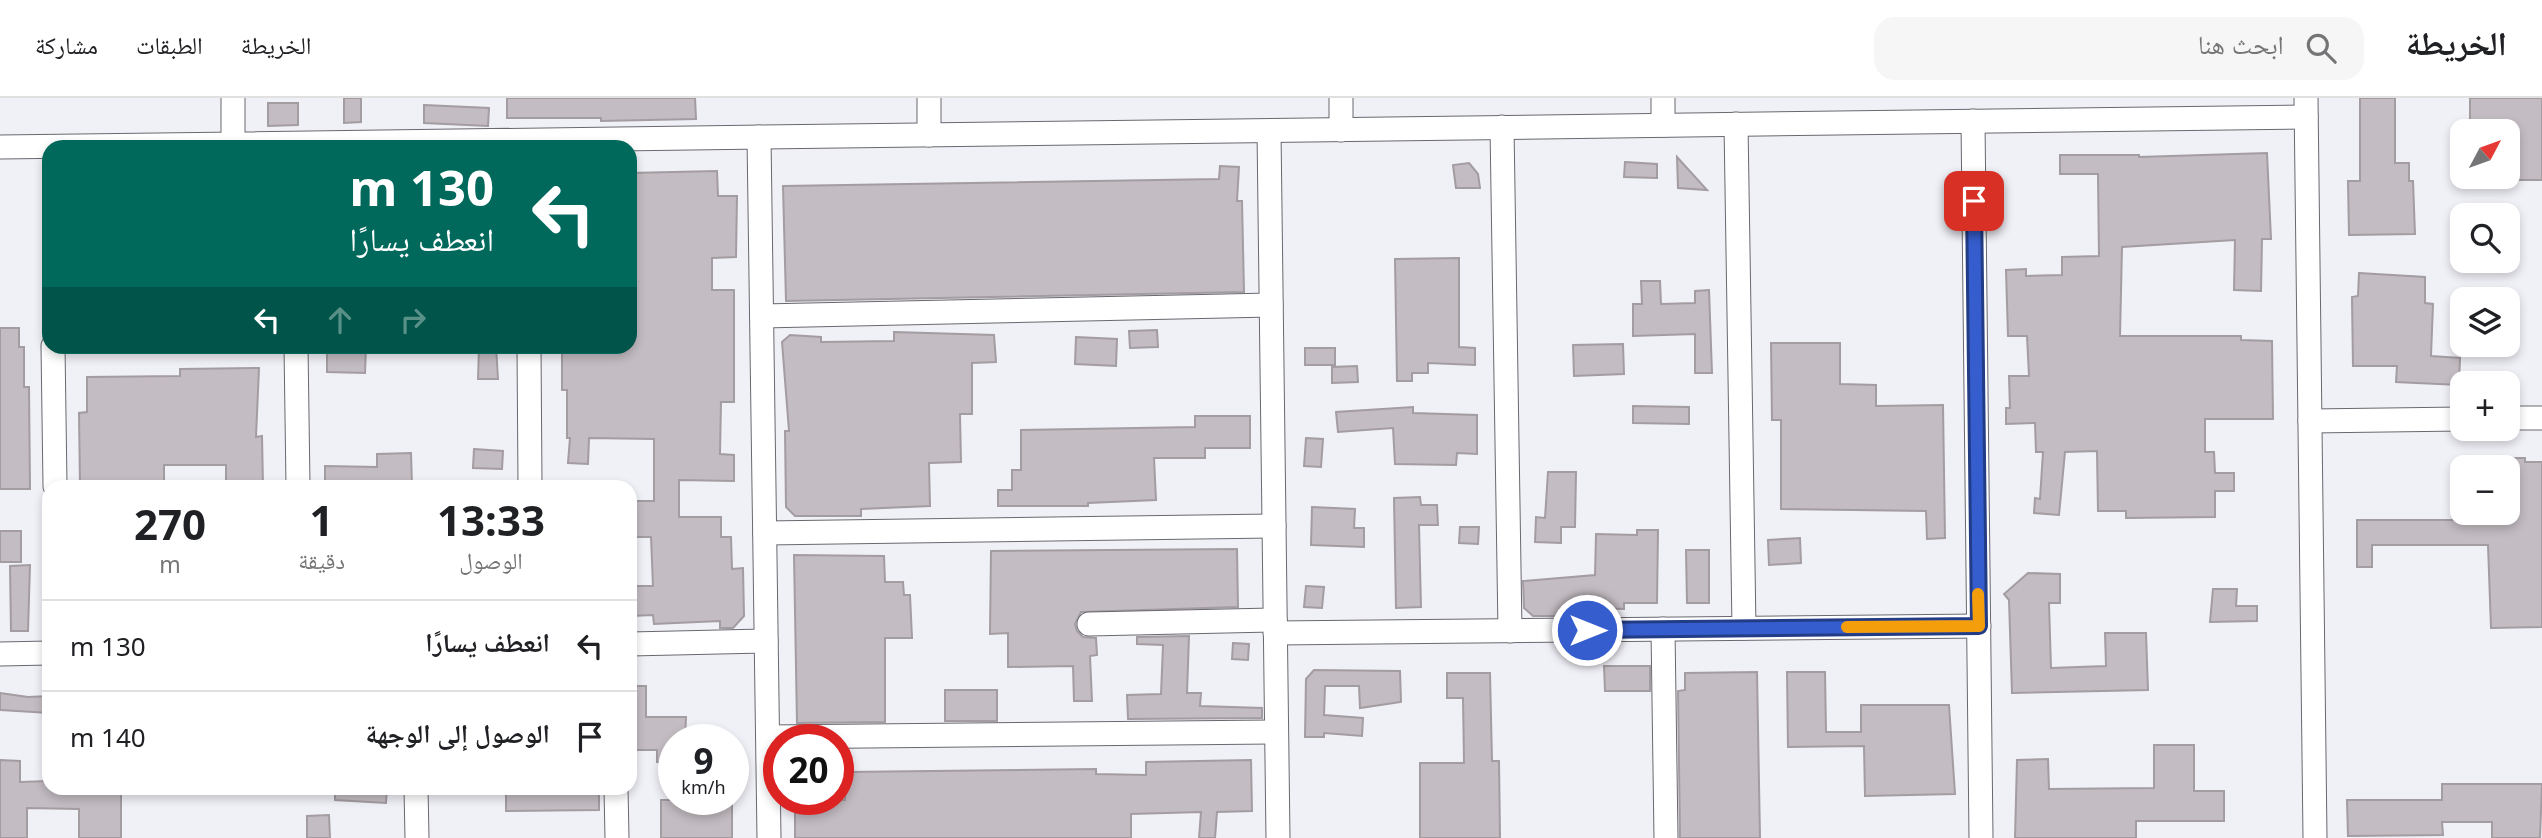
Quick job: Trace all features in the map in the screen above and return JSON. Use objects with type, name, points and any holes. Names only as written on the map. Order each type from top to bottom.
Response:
[{"type":"street","points":[[233,98],[233,140]]},
{"type":"street","points":[[929,98],[929,135]]},
{"type":"street","points":[[1341,98],[1341,130]]},
{"type":"street","points":[[1662,98],[1663,125]]},
{"type":"street","points":[[637,141],[1973,121],[2306,107],[2315,838]]},
{"type":"street","points":[[1973,121],[1981,838]]},
{"type":"street","points":[[1736,124],[1745,628]]},
{"type":"street","points":[[1502,127],[1510,631]]},
{"type":"street","points":[[1269,131],[1278,838]]},
{"type":"street","points":[[759,137],[768,724]]},
{"type":"street","points":[[0,147],[42,147]]},
{"type":"street","points":[[762,316],[1271,305]]},
{"type":"street","points":[[53,354],[55,480]]},
{"type":"street","points":[[296,354],[298,480]]},
{"type":"street","points":[[529,354],[530,480]]},
{"type":"street","points":[[2520,418],[2542,418]]},
{"type":"street","points":[[2310,421],[2450,419]]},
{"type":"street","points":[[765,533],[1274,526]]},
{"type":"street","points":[[1089,624],[1510,631],[1979,626]]},
{"type":"street","points":[[1663,629],[1667,838]]},
{"type":"street","points":[[637,644],[766,641]]},
{"type":"street","points":[[0,654],[42,653]]},
{"type":"street","points":[[854,736],[1276,732]]},
{"type":"street","points":[[416,795],[417,838]]},
{"type":"street","points":[[616,795],[617,838]]},
{"type":"street","points":[[769,815],[769,838]]},
{"type":"building","points":[[344,98],[361,98],[361,122],[344,123]]},
{"type":"building","points":[[507,98],[695,98],[696,119],[601,121],[601,118],[507,118]]},
{"type":"building","points":[[2360,98],[2395,98],[2395,163],[2409,163],[2409,181],[2413,181],[2415,234],[2349,235],[2348,181],[2360,181]]},
{"type":"building","points":[[2470,98],[2542,98],[2542,180],[2520,180],[2520,119],[2470,119]]},
{"type":"building","points":[[268,103],[298,103],[298,125],[268,126]]},
{"type":"building","points":[[424,105],[489,108],[488,126],[424,123]]},
{"type":"building","points":[[2267,153],[2271,239],[2262,239],[2261,291],[2234,290],[2235,240],[2122,247],[2120,336],[2241,336],[2241,340],[2272,341],[2273,419],[2205,419],[2205,452],[2214,452],[2215,473],[2234,473],[2234,491],[2215,491],[2215,517],[2126,518],[2126,511],[2098,511],[2097,451],[2065,452],[2059,515],[2034,513],[2035,498],[2040,499],[2043,452],[2036,452],[2035,423],[2006,424],[2006,408],[2010,408],[2009,376],[2029,376],[2027,336],[2008,336],[2006,270],[2026,269],[2026,276],[2062,275],[2062,257],[2099,256],[2098,174],[2060,174],[2060,155],[2139,157]]},
{"type":"building","points":[[1677,157],[1707,190],[1678,188]]},
{"type":"building","points":[[1625,162],[1657,164],[1657,178],[1624,177]]},
{"type":"building","points":[[1469,163],[1478,174],[1480,188],[1456,188],[1453,165]]},
{"type":"building","points":[[1220,166],[1239,167],[1237,201],[1242,201],[1244,292],[786,301],[783,186],[1219,179]]},
{"type":"building","points":[[717,171],[718,196],[737,196],[736,257],[712,258],[712,290],[734,290],[734,402],[721,402],[720,454],[734,455],[734,481],[679,480],[679,517],[721,517],[721,537],[731,537],[732,569],[743,568],[744,616],[733,628],[720,628],[720,621],[654,624],[653,615],[637,616],[637,586],[653,586],[651,537],[637,537],[637,501],[654,501],[654,439],[589,438],[588,464],[568,463],[570,438],[567,438],[567,390],[562,390],[562,354],[637,354],[637,173]]},
{"type":"building","points":[[1459,258],[1459,347],[1475,348],[1475,365],[1428,363],[1428,373],[1412,373],[1412,381],[1397,381],[1395,259]]},
{"type":"building","points":[[2359,273],[2425,277],[2425,303],[2433,304],[2431,356],[2460,358],[2460,371],[2450,371],[2450,385],[2396,382],[2397,366],[2353,366],[2352,297],[2358,296]]},
{"type":"building","points":[[1641,281],[1660,281],[1661,304],[1695,303],[1695,291],[1709,290],[1712,373],[1695,373],[1695,334],[1633,336],[1633,304],[1642,304]]},
{"type":"building","points":[[0,328],[19,328],[19,347],[24,347],[24,387],[29,387],[30,489],[0,489]]},
{"type":"building","points":[[1157,330],[1158,347],[1130,348],[1129,331]]},
{"type":"building","points":[[894,332],[994,335],[996,362],[972,363],[972,414],[960,414],[961,462],[929,463],[930,506],[861,509],[861,516],[795,516],[786,507],[785,431],[789,431],[782,342],[790,335],[821,337],[821,342],[894,341]]},
{"type":"building","points":[[1076,337],[1117,339],[1116,366],[1075,364]]},
{"type":"building","points":[[1771,343],[1840,343],[1840,384],[1876,385],[1876,406],[1943,405],[1945,538],[1927,539],[1926,511],[1781,509],[1781,420],[1772,420]]},
{"type":"building","points":[[1623,344],[1624,374],[1574,376],[1573,345]]},
{"type":"building","points":[[1305,348],[1335,348],[1335,365],[1305,365]]},
{"type":"building","points":[[327,354],[366,354],[365,373],[327,372]]},
{"type":"building","points":[[479,354],[496,354],[498,379],[478,379]]},
{"type":"building","points":[[1357,366],[1358,382],[1332,383],[1332,367]]},
{"type":"building","points":[[259,368],[256,437],[262,436],[263,480],[226,480],[226,465],[164,465],[164,480],[80,480],[79,413],[87,412],[87,377],[180,376],[180,369]]},
{"type":"building","points":[[1633,406],[1689,407],[1689,424],[1633,423]]},
{"type":"building","points":[[1413,407],[1413,413],[1477,415],[1477,454],[1457,453],[1456,465],[1395,464],[1393,428],[1338,432],[1336,412]]},
{"type":"building","points":[[1195,416],[1250,416],[1250,448],[1205,448],[1205,458],[1154,458],[1156,500],[1088,503],[1088,506],[998,506],[998,490],[1012,490],[1012,470],[1021,470],[1021,430],[1195,427]]},
{"type":"building","points":[[1306,438],[1323,439],[1321,467],[1304,466]]},
{"type":"building","points":[[474,449],[503,451],[502,469],[473,468]]},
{"type":"building","points":[[411,453],[412,480],[325,480],[325,466],[377,467],[377,454]]},
{"type":"building","points":[[2520,458],[2525,458],[2525,462],[2542,462],[2542,627],[2491,628],[2488,545],[2372,545],[2372,567],[2357,567],[2357,520],[2450,520],[2450,525],[2520,525]]},
{"type":"building","points":[[1548,472],[1576,472],[1575,527],[1561,527],[1561,543],[1535,542],[1536,517],[1545,518]]},
{"type":"building","points":[[1420,497],[1421,505],[1437,505],[1438,525],[1419,525],[1421,607],[1396,608],[1394,498]]},
{"type":"building","points":[[1312,507],[1355,509],[1354,528],[1364,528],[1364,547],[1311,545]]},
{"type":"building","points":[[1460,527],[1479,527],[1478,544],[1459,543]]},
{"type":"building","points":[[1637,530],[1658,530],[1657,603],[1624,603],[1624,609],[1593,608],[1593,613],[1566,613],[1566,616],[1533,616],[1524,608],[1523,581],[1595,575],[1596,534],[1637,535]]},
{"type":"building","points":[[0,531],[21,531],[21,562],[0,562]]},
{"type":"building","points":[[1800,538],[1801,563],[1769,565],[1768,540]]},
{"type":"building","points":[[1237,549],[1238,607],[1081,612],[1075,624],[1077,631],[1083,637],[1096,638],[1097,655],[1090,656],[1092,701],[1074,701],[1073,666],[1008,667],[1008,633],[990,634],[991,551]]},
{"type":"building","points":[[1686,550],[1709,550],[1709,603],[1687,603]]},
{"type":"building","points":[[794,555],[884,556],[885,582],[903,582],[904,595],[910,595],[912,638],[885,638],[885,722],[797,723]]},
{"type":"building","points":[[30,565],[28,631],[11,631],[10,566]]},
{"type":"building","points":[[2028,573],[2060,574],[2060,603],[2049,603],[2051,668],[2106,666],[2105,633],[2146,633],[2148,690],[2012,693],[2009,600],[2004,594]]},
{"type":"building","points":[[1306,586],[1324,587],[1322,608],[1304,607]]},
{"type":"building","points":[[2213,589],[2237,589],[2236,606],[2257,606],[2257,621],[2210,622]]},
{"type":"building","points":[[1189,636],[1187,693],[1201,693],[1200,706],[1262,708],[1262,718],[1128,719],[1127,695],[1161,694],[1163,645],[1137,644],[1137,637]]},
{"type":"building","points":[[1233,643],[1249,644],[1248,660],[1232,659]]},
{"type":"building","points":[[1604,666],[1650,666],[1650,691],[1605,691]]},
{"type":"building","points":[[1314,670],[1400,671],[1401,702],[1360,708],[1359,686],[1325,686],[1324,715],[1363,718],[1362,736],[1324,733],[1324,737],[1305,737],[1306,679]]},
{"type":"building","points":[[1757,672],[1760,838],[1680,838],[1678,691],[1685,690],[1685,673]]},
{"type":"building","points":[[1787,672],[1825,672],[1826,732],[1861,732],[1861,705],[1949,705],[1955,794],[1865,796],[1864,746],[1788,747]]},
{"type":"building","points":[[1447,673],[1490,673],[1492,761],[1499,761],[1500,838],[1420,838],[1420,763],[1464,763],[1463,698],[1447,698]]},
{"type":"building","points":[[637,686],[646,686],[646,717],[686,717],[686,724],[658,724],[657,762],[657,750],[637,750]]},
{"type":"building","points":[[945,690],[997,690],[997,721],[945,721]]},
{"type":"building","points":[[0,693],[42,696],[42,713],[0,710]]},
{"type":"building","points":[[2154,745],[2194,745],[2194,791],[2224,791],[2224,821],[2136,821],[2136,838],[2015,838],[2017,760],[2048,759],[2049,789],[2154,788]]},
{"type":"building","points":[[0,760],[20,761],[20,782],[42,781],[42,795],[121,795],[121,838],[79,838],[79,809],[27,808],[27,838],[0,838]]},
{"type":"building","points":[[1251,760],[1252,811],[1217,812],[1215,838],[1199,838],[1201,812],[1131,814],[1131,838],[795,838],[795,815],[854,815],[854,772],[1096,769],[1096,774],[1146,775],[1146,762]]},
{"type":"building","points":[[2442,784],[2542,784],[2540,838],[2492,838],[2492,822],[2442,822],[2443,835],[2348,836],[2347,800],[2442,800]]},
{"type":"building","points":[[335,795],[387,795],[386,803],[335,800]]},
{"type":"building","points":[[506,795],[599,795],[599,810],[506,811]]},
{"type":"building","points":[[329,815],[330,838],[307,838],[307,816]]},
{"type":"building","points":[[661,815],[732,815],[732,838],[661,838]]},
{"type":"slow traffic","points":[[1847,627],[1979,626],[1978,594]]},
{"type":"route","points":[[1587,630],[1979,626],[1974,201]]}]
